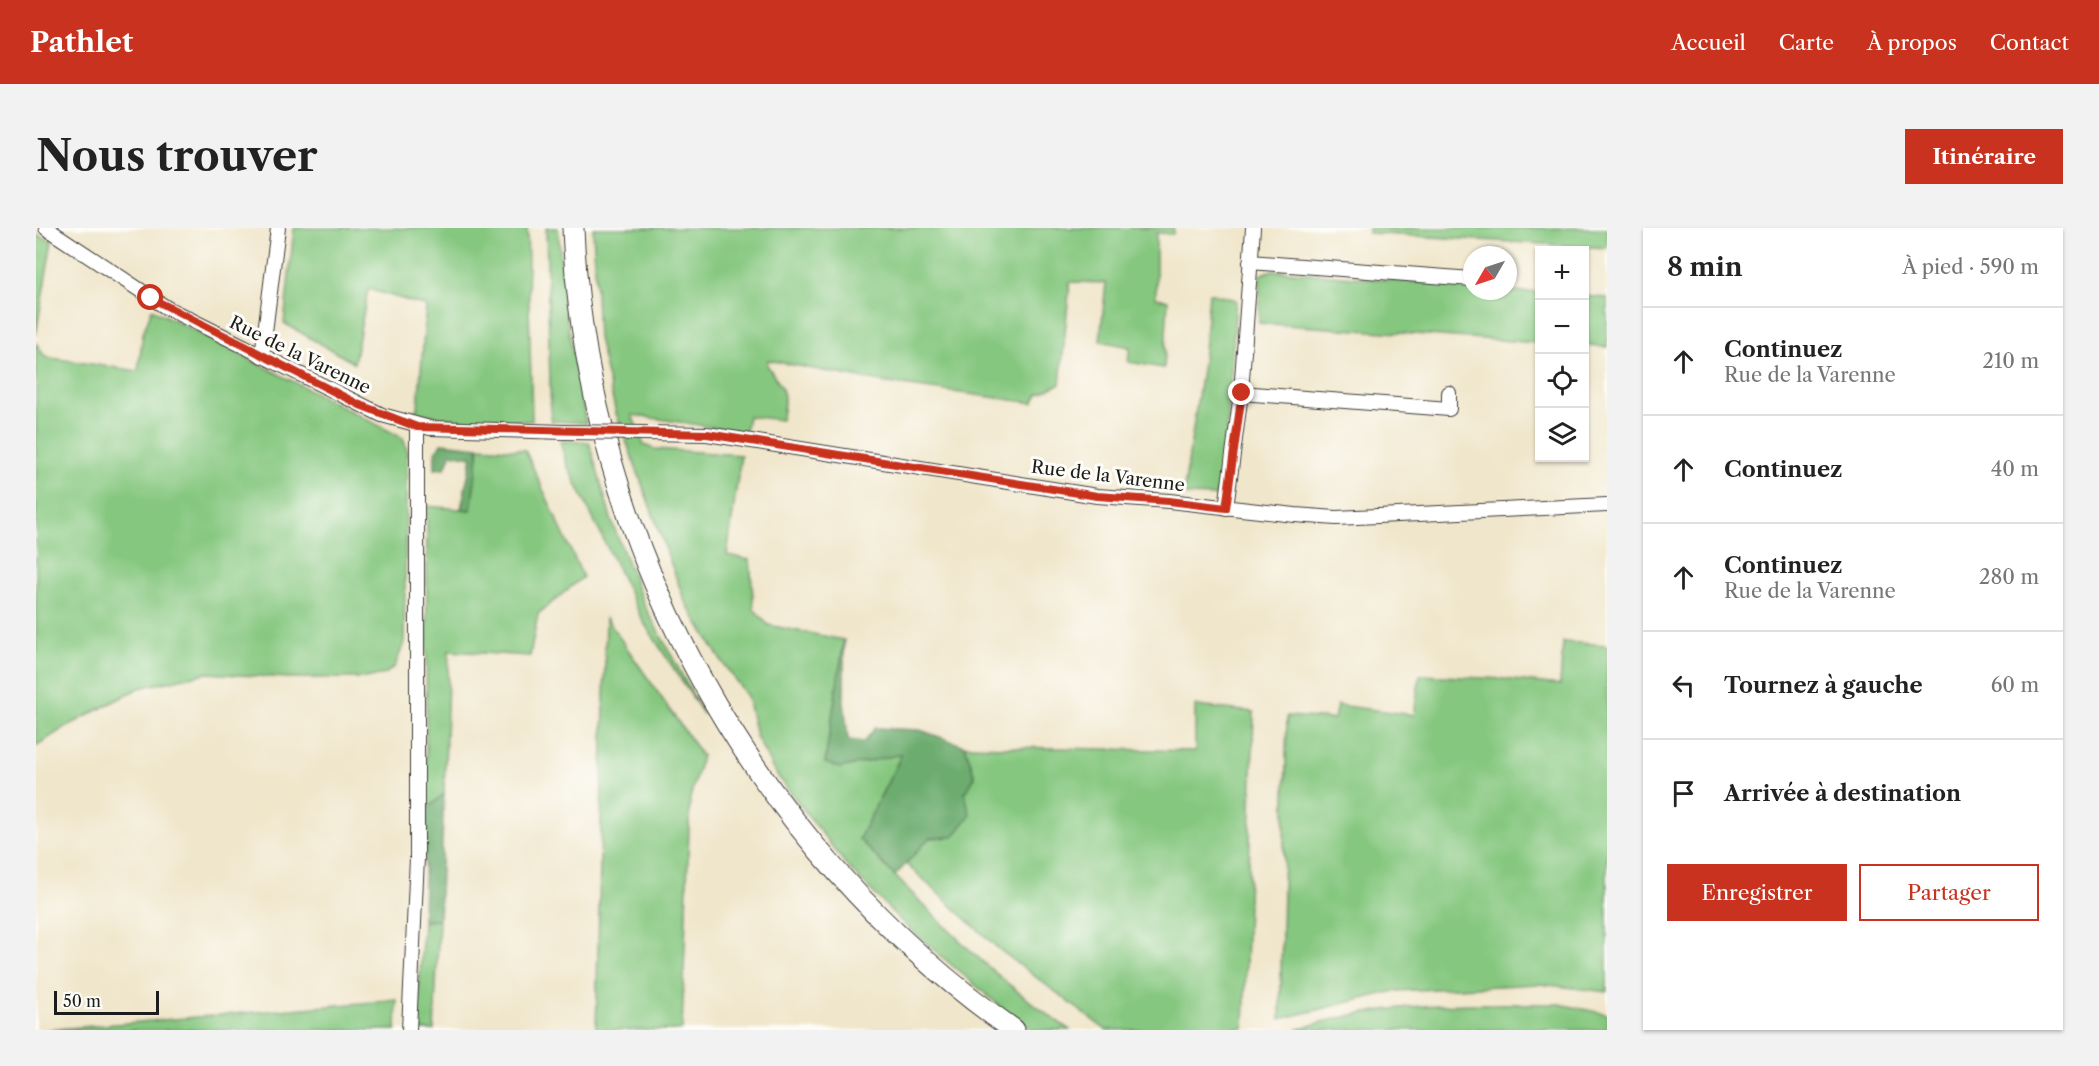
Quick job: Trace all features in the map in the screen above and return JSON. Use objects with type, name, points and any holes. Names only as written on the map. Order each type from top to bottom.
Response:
[{"type":"main road","points":[[573,228],[588,369],[620,490],[654,581],[700,676],[762,778],[810,840],[900,937],[984,1009],[1014,1030]]},
{"type":"street","name":"Rue de la Varenne","points":[[46,228],[151,298],[360,405],[417,427],[707,434],[1097,496],[1336,518],[1607,505]]},
{"type":"street","points":[[262,356],[278,228]]},
{"type":"street","points":[[1226,508],[1242,393],[1253,228]]},
{"type":"street","points":[[1250,262],[1463,278]]},
{"type":"street","points":[[1242,393],[1449,409],[1449,393]]},
{"type":"street","points":[[409,1030],[417,858],[417,427]]},
{"type":"green space","points":[[294,228],[527,228],[532,421],[470,422],[412,412],[418,408],[426,306],[368,289],[354,363],[284,323]]},
{"type":"green space","points":[[546,228],[558,228],[566,315],[586,423],[551,421]]},
{"type":"green space","points":[[593,228],[1174,228],[1173,234],[1156,233],[1156,298],[1168,300],[1164,368],[1128,362],[1130,347],[1100,341],[1106,283],[1070,282],[1060,384],[1038,394],[1033,403],[881,382],[768,360],[767,365],[783,391],[784,403],[781,420],[748,416],[745,432],[632,415],[644,445],[654,449],[741,455],[727,555],[750,560],[754,609],[768,625],[844,640],[825,763],[902,754],[859,839],[934,916],[986,965],[1041,1010],[1070,1030],[1033,1030],[1016,1020],[906,926],[847,866],[774,771],[756,736],[747,696],[722,662],[685,602],[616,413],[598,338]]},
{"type":"green space","points":[[1368,228],[1607,228],[1607,248],[1589,246],[1368,233]]},
{"type":"green space","points":[[36,235],[52,241],[36,334]]},
{"type":"green space","points":[[1272,270],[1463,286],[1463,300],[1517,300],[1517,292],[1535,292],[1535,343],[1259,323],[1260,275]]},
{"type":"green space","points":[[1209,293],[1236,300],[1227,429],[1216,496],[1183,495],[1203,363]]},
{"type":"green space","points":[[1589,296],[1607,298],[1607,347],[1589,346]]},
{"type":"green space","points":[[152,309],[403,438],[407,450],[404,643],[395,666],[385,674],[365,678],[288,678],[207,673],[139,688],[64,728],[36,746],[36,343],[45,357],[138,371],[143,333]]},
{"type":"green space","points":[[560,441],[589,442],[612,522],[644,605],[704,715],[644,623],[567,465]]},
{"type":"green space","points":[[441,443],[479,447],[471,510],[461,509],[472,457],[451,453],[445,468],[435,469],[435,454]]},
{"type":"green space","points":[[479,447],[525,450],[583,577],[538,614],[530,656],[449,651],[444,794],[426,810],[427,506],[471,510]]},
{"type":"green space","points":[[606,618],[702,756],[690,798],[682,1030],[596,1030]]},
{"type":"green space","points":[[844,640],[844,702],[848,740],[864,742],[875,728],[920,730],[965,746],[975,777],[965,793],[970,815],[953,837],[929,838],[895,876],[859,839],[902,754],[840,768],[825,763]]},
{"type":"green space","points":[[1563,642],[1607,645],[1607,992],[1540,984],[1395,991],[1280,1019],[1287,716],[1334,719],[1337,705],[1414,715],[1420,675],[1504,679],[1560,685]]},
{"type":"green space","points":[[1195,706],[1254,712],[1244,1028],[1232,1030],[1106,1030],[1000,950],[906,864],[965,793],[975,777],[965,746],[1195,751]]},
{"type":"green space","points":[[444,794],[439,920],[423,921],[426,810]]},
{"type":"green space","points":[[439,920],[434,1030],[417,1030],[423,921]]},
{"type":"green space","points":[[397,1000],[396,1030],[46,1030]]},
{"type":"green space","points":[[1459,1004],[1559,1004],[1607,1014],[1607,1030],[1296,1030],[1328,1021],[1394,1009]]},
{"type":"route","points":[[151,298],[296,374],[382,415],[417,427],[707,434],[1097,496],[1226,508],[1242,393]]}]
